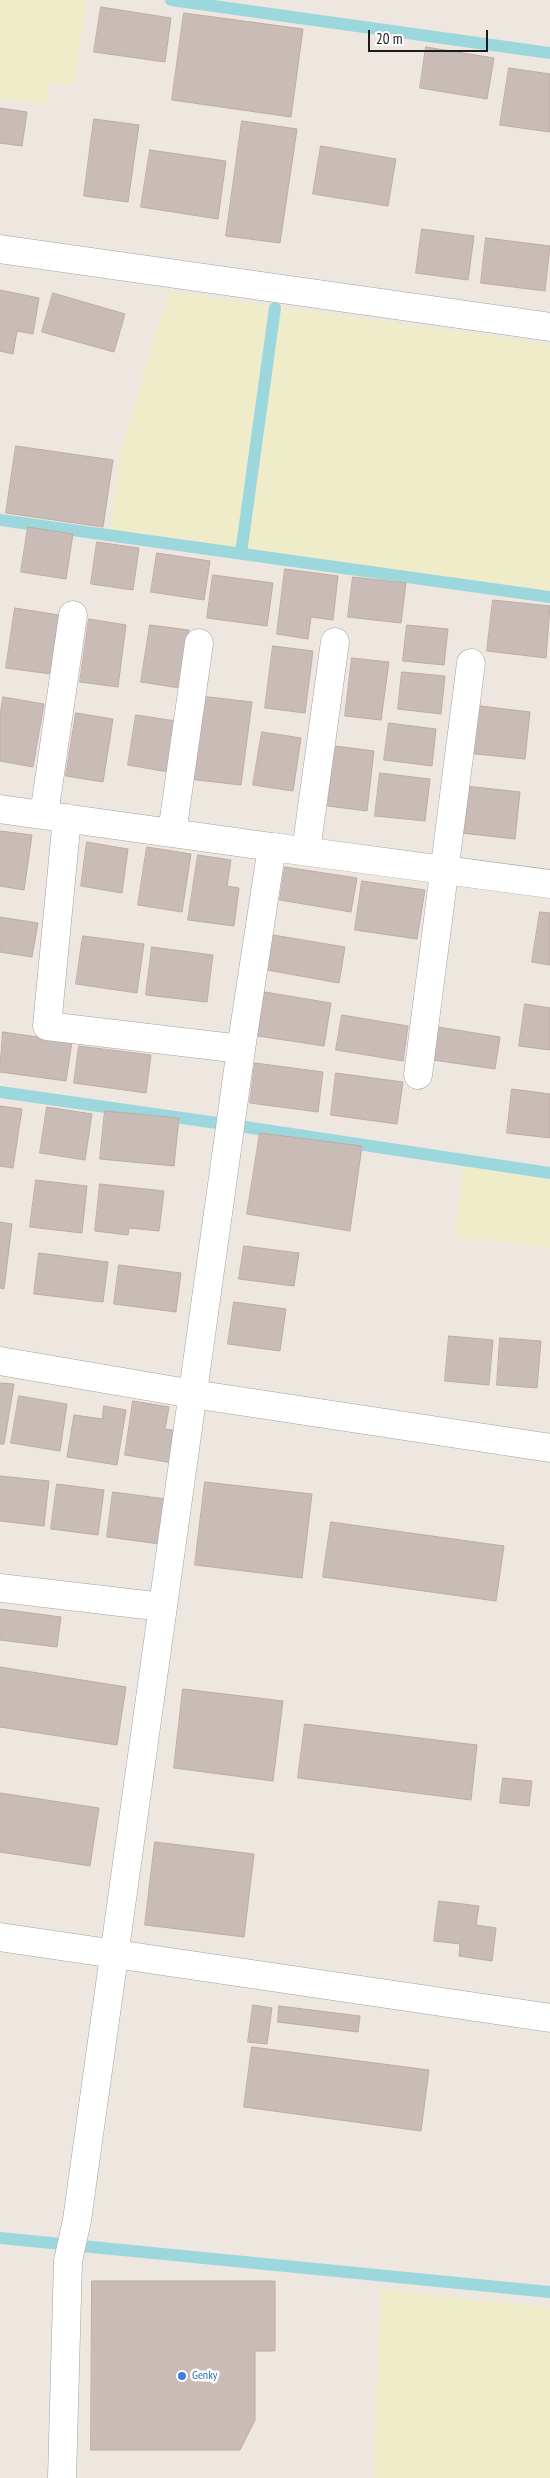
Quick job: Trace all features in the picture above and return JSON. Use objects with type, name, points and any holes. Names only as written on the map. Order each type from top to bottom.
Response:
[{"type":"street","points":[[0,249],[550,327]]},
{"type":"street","points":[[73,615],[56,817],[47,1026],[241,1049]]},
{"type":"street","points":[[306,851],[335,642]]},
{"type":"street","points":[[172,833],[199,643]]},
{"type":"street","points":[[418,1075],[472,663]]},
{"type":"street","points":[[0,809],[550,884]]},
{"type":"street","points":[[62,2478],[68,2261],[77,2220],[241,1049],[272,847]]},
{"type":"street","points":[[0,1361],[193,1394],[550,1448]]},
{"type":"street","points":[[0,1588],[163,1608]]},
{"type":"street","points":[[0,1937],[550,2018]]},
{"type":"shaded area","points":[[0,0],[86,0],[74,86],[49,83],[46,104],[0,99]]},
{"type":"shaded area","points":[[169,291],[268,306],[236,548],[110,531],[120,453]]},
{"type":"shaded area","points":[[281,307],[550,344],[550,591],[246,550]]},
{"type":"shaded area","points":[[463,1165],[550,1179],[550,1248],[455,1237]]},
{"type":"shaded area","points":[[381,2289],[550,2308],[550,2478],[373,2478]]},
{"type":"building","points":[[101,7],[171,18],[165,62],[94,52]]},
{"type":"building","points":[[184,13],[303,29],[291,117],[172,100]]},
{"type":"building","points":[[426,47],[494,58],[487,99],[420,88]]},
{"type":"building","points":[[509,68],[550,74],[550,132],[500,125]]},
{"type":"building","points":[[0,108],[27,112],[22,146],[0,143]]},
{"type":"building","points":[[94,119],[139,125],[128,202],[84,196]]},
{"type":"building","points":[[242,121],[297,129],[280,243],[226,236]]},
{"type":"building","points":[[321,146],[396,159],[388,206],[313,194]]},
{"type":"building","points":[[150,150],[226,161],[218,219],[141,207]]},
{"type":"building","points":[[422,229],[474,236],[468,280],[416,273]]},
{"type":"building","points":[[486,238],[550,246],[545,291],[481,283]]},
{"type":"building","points":[[0,290],[39,298],[33,334],[17,331],[13,354],[0,351]]},
{"type":"building","points":[[53,293],[125,314],[114,352],[42,332]]},
{"type":"building","points":[[16,446],[113,460],[103,527],[6,513]]},
{"type":"building","points":[[28,527],[73,534],[66,579],[21,572]]},
{"type":"building","points":[[97,542],[139,548],[133,590],[91,584]]},
{"type":"building","points":[[157,553],[210,561],[204,600],[151,592]]},
{"type":"building","points":[[285,569],[338,576],[333,620],[311,617],[308,639],[277,634]]},
{"type":"building","points":[[213,575],[273,583],[267,626],[207,618]]},
{"type":"building","points":[[353,577],[406,583],[401,623],[348,617]]},
{"type":"building","points":[[493,600],[550,606],[546,658],[487,651]]},
{"type":"building","points":[[15,608],[59,615],[51,674],[6,668]]},
{"type":"building","points":[[89,619],[126,625],[118,687],[80,682]]},
{"type":"building","points":[[150,625],[189,630],[180,688],[141,682]]},
{"type":"building","points":[[407,625],[448,629],[444,665],[403,661]]},
{"type":"building","points":[[273,646],[313,651],[305,713],[265,708]]},
{"type":"building","points":[[352,658],[389,662],[381,720],[345,716]]},
{"type":"building","points":[[402,672],[445,676],[441,714],[398,709]]},
{"type":"building","points":[[200,696],[252,702],[241,785],[189,779]]},
{"type":"building","points":[[3,697],[44,704],[33,767],[0,761],[0,717]]},
{"type":"building","points":[[472,705],[530,712],[525,759],[466,753]]},
{"type":"building","points":[[76,713],[113,719],[103,782],[66,776]]},
{"type":"building","points":[[136,715],[176,721],[168,772],[128,765]]},
{"type":"building","points":[[389,723],[436,729],[432,766],[384,760]]},
{"type":"building","points":[[262,732],[301,738],[293,791],[253,785]]},
{"type":"building","points":[[335,746],[374,751],[367,811],[328,806]]},
{"type":"building","points":[[380,773],[430,779],[425,821],[375,816]]},
{"type":"building","points":[[466,786],[520,792],[515,839],[461,833]]},
{"type":"building","points":[[0,831],[32,835],[24,890],[0,886]]},
{"type":"building","points":[[87,842],[128,849],[122,893],[81,886]]},
{"type":"building","points":[[147,847],[191,854],[182,912],[138,905]]},
{"type":"building","points":[[198,855],[231,860],[227,886],[239,888],[234,926],[188,920]]},
{"type":"building","points":[[285,867],[357,878],[351,912],[280,900]]},
{"type":"building","points":[[362,881],[425,890],[417,939],[355,930]]},
{"type":"building","points":[[540,912],[550,913],[550,965],[532,962]]},
{"type":"building","points":[[0,917],[38,923],[32,957],[0,952]]},
{"type":"building","points":[[273,935],[345,947],[339,983],[267,970]]},
{"type":"building","points":[[83,936],[144,944],[137,993],[76,984]]},
{"type":"building","points":[[152,947],[213,955],[207,1002],[146,995]]},
{"type":"building","points":[[265,992],[331,1003],[324,1046],[258,1036]]},
{"type":"building","points":[[525,1004],[550,1008],[550,1050],[519,1046]]},
{"type":"building","points":[[342,1015],[408,1026],[403,1061],[336,1050]]},
{"type":"building","points":[[438,1027],[500,1037],[495,1069],[433,1060]]},
{"type":"building","points":[[3,1032],[72,1042],[66,1081],[0,1072]]},
{"type":"building","points":[[79,1046],[151,1055],[146,1093],[74,1083]]},
{"type":"building","points":[[255,1063],[323,1072],[318,1112],[250,1103]]},
{"type":"building","points":[[336,1073],[403,1082],[397,1124],[331,1115]]},
{"type":"building","points":[[512,1089],[550,1094],[550,1138],[507,1133]]},
{"type":"building","points":[[0,1106],[22,1109],[13,1168],[0,1166]]},
{"type":"building","points":[[47,1107],[92,1114],[85,1160],[40,1153]]},
{"type":"building","points":[[105,1111],[179,1118],[174,1166],[100,1159]]},
{"type":"building","points":[[260,1133],[362,1146],[350,1231],[247,1214]]},
{"type":"building","points":[[36,1180],[87,1186],[82,1233],[30,1227]]},
{"type":"building","points":[[100,1184],[164,1191],[159,1231],[129,1228],[128,1235],[95,1231]]},
{"type":"building","points":[[0,1222],[12,1224],[4,1289],[0,1288]]},
{"type":"building","points":[[244,1246],[299,1253],[294,1286],[239,1279]]},
{"type":"building","points":[[39,1253],[108,1262],[103,1302],[34,1294]]},
{"type":"building","points":[[119,1265],[181,1273],[176,1312],[114,1304]]},
{"type":"building","points":[[234,1302],[286,1309],[280,1351],[228,1344]]},
{"type":"building","points":[[449,1336],[493,1340],[489,1385],[445,1381]]},
{"type":"building","points":[[500,1338],[541,1341],[537,1388],[497,1385]]},
{"type":"building","points":[[0,1383],[14,1384],[4,1444],[0,1444]]},
{"type":"building","points":[[19,1396],[67,1404],[60,1451],[11,1443]]},
{"type":"building","points":[[133,1401],[169,1407],[165,1429],[179,1431],[173,1463],[125,1455]]},
{"type":"building","points":[[104,1406],[126,1410],[117,1465],[67,1457],[74,1415],[102,1419]]},
{"type":"building","points":[[0,1476],[49,1481],[44,1526],[0,1521]]},
{"type":"building","points":[[205,1482],[312,1494],[302,1578],[195,1565]]},
{"type":"building","points":[[57,1484],[104,1490],[98,1535],[51,1529]]},
{"type":"building","points":[[113,1492],[166,1499],[160,1544],[107,1537]]},
{"type":"building","points":[[331,1522],[504,1546],[496,1601],[323,1577]]},
{"type":"building","points":[[0,1609],[61,1617],[57,1647],[0,1640]]},
{"type":"building","points":[[0,1667],[126,1687],[117,1745],[0,1727]]},
{"type":"building","points":[[183,1689],[283,1701],[273,1781],[174,1768]]},
{"type":"building","points":[[305,1724],[477,1745],[471,1800],[298,1778]]},
{"type":"building","points":[[503,1778],[532,1781],[529,1806],[500,1803]]},
{"type":"building","points":[[0,1793],[99,1808],[90,1866],[0,1852]]},
{"type":"building","points":[[155,1842],[254,1854],[244,1937],[145,1925]]},
{"type":"building","points":[[439,1901],[479,1906],[476,1925],[496,1928],[492,1961],[459,1956],[460,1944],[434,1941]]},
{"type":"building","points":[[253,2005],[272,2008],[267,2044],[248,2042]]},
{"type":"building","points":[[279,2006],[360,2016],[358,2032],[278,2022]]},
{"type":"building","points":[[252,2047],[429,2070],[421,2131],[244,2107]]},
{"type":"building","points":[[92,2281],[275,2281],[275,2351],[255,2351],[255,2420],[240,2450],[91,2450]]},
{"type":"waterway","points":[[171,0],[550,53]]},
{"type":"waterway","points":[[241,553],[275,308]]},
{"type":"waterway","points":[[0,520],[550,597]]},
{"type":"waterway","points":[[0,1092],[217,1123]]},
{"type":"waterway","points":[[245,1127],[550,1173]]},
{"type":"waterway","points":[[0,2238],[550,2292]]},
{"type":"place","name":"Genky","points":[[182,2376]]}]
